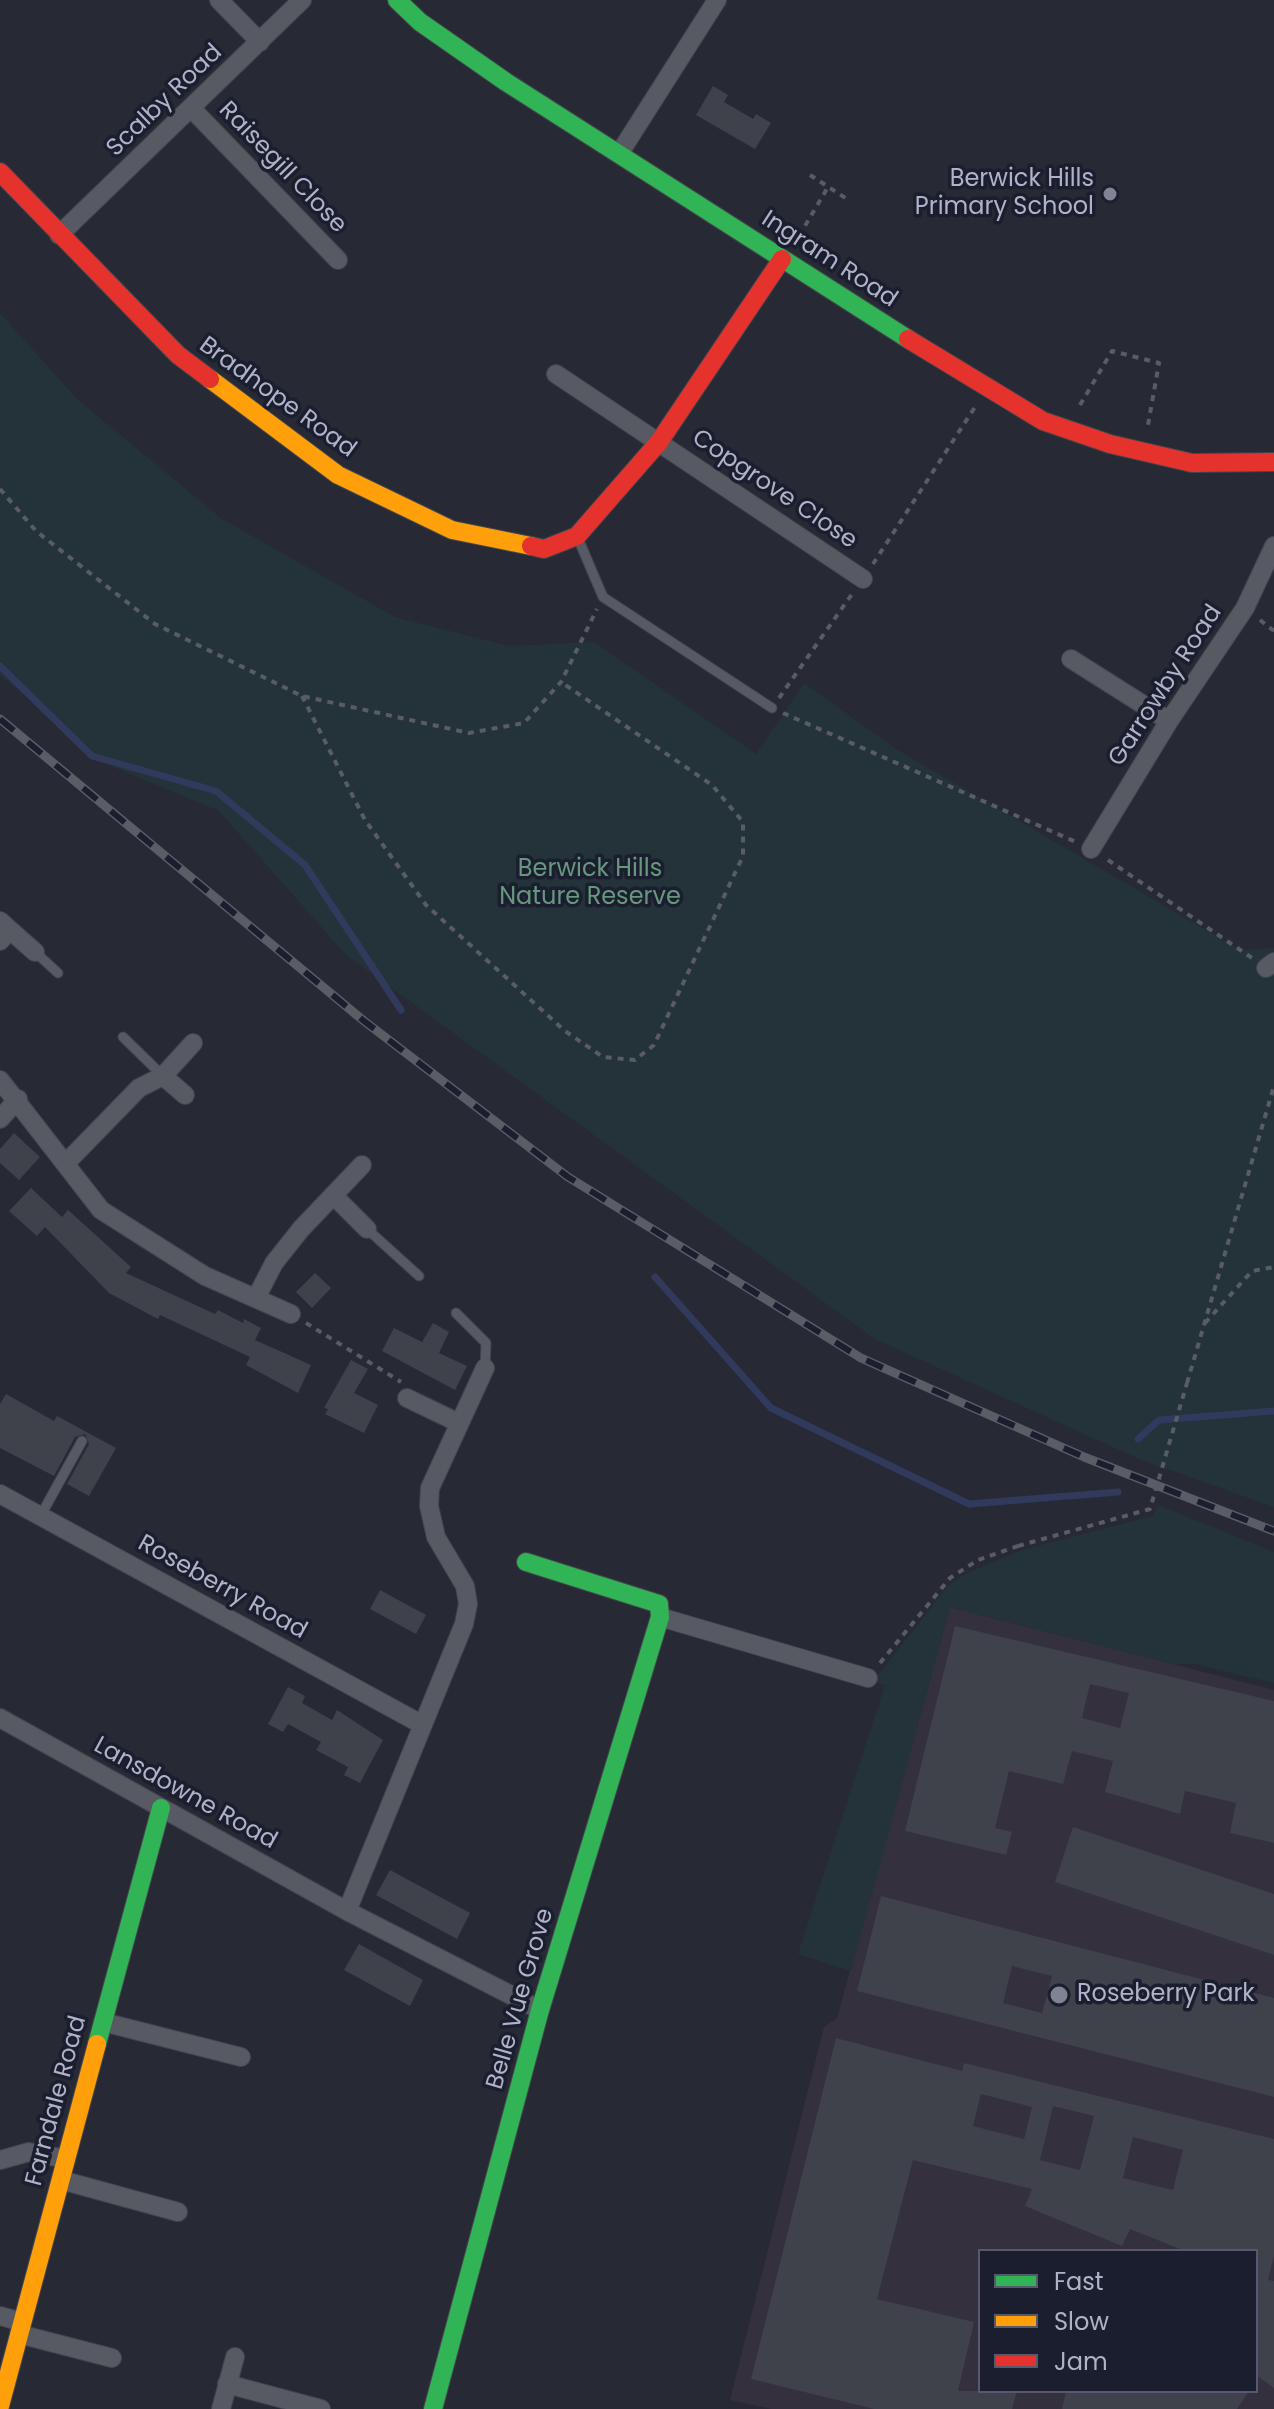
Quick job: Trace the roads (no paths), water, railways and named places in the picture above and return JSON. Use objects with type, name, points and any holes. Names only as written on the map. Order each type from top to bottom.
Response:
[{"type":"street","points":[[219,0],[260,42]]},
{"type":"street","name":"Scalby Road","points":[[59,235],[302,0]]},
{"type":"street","name":"Ingram Road","points":[[397,0],[420,22],[481,65],[986,389],[1043,421],[1110,444],[1192,463],[1274,462]]},
{"type":"street","points":[[619,154],[717,0]]},
{"type":"street","name":"Raisegill Close","points":[[192,109],[338,260]]},
{"type":"street","name":"Bradhope Road","points":[[0,172],[178,355],[338,475],[452,530],[544,549],[577,536]]},
{"type":"street","points":[[577,536],[659,442],[782,259]]},
{"type":"street","name":"Copgrove Close","points":[[556,374],[863,579]]},
{"type":"street","name":"Garrowby Road","points":[[1091,849],[1169,721],[1245,608],[1274,546]]},
{"type":"street","points":[[1071,659],[1169,721]]},
{"type":"street","points":[[3,931],[35,952]]},
{"type":"street","points":[[66,1163],[139,1088],[163,1076],[193,1043]]},
{"type":"street","points":[[163,1076],[185,1095]]},
{"type":"street","points":[[0,1080],[18,1099],[101,1210],[205,1276],[291,1314]]},
{"type":"street","points":[[0,1119],[18,1099]]},
{"type":"street","points":[[256,1298],[274,1263],[362,1165]]},
{"type":"street","points":[[333,1195],[367,1229]]},
{"type":"street","points":[[347,1911],[464,1624],[468,1604],[465,1586],[436,1537],[429,1506],[430,1488],[485,1368]]},
{"type":"street","points":[[405,1390],[459,1423]]},
{"type":"street","name":"Roseberry Road","points":[[0,1494],[421,1724]]},
{"type":"street","points":[[526,1562],[659,1610],[868,1678]]},
{"type":"street","name":"Belle Vue Grove","points":[[433,2409],[540,2010],[659,1610]]},
{"type":"street","name":"Lansdowne Road","points":[[0,1718],[347,1911],[540,2010]]},
{"type":"street","name":"Farndale Road","points":[[0,2406],[161,1808]]},
{"type":"street","points":[[103,2022],[241,2057]]},
{"type":"street","points":[[0,2160],[29,2152],[66,2159]]},
{"type":"street","points":[[61,2180],[178,2212]]},
{"type":"street","points":[[0,2316],[20,2328],[112,2358]]},
{"type":"street","points":[[221,2409],[235,2357]]},
{"type":"street","points":[[227,2384],[321,2409]]},
{"type":"lane","points":[[577,536],[603,597],[772,708]]},
{"type":"lane","points":[[35,952],[58,973]]},
{"type":"lane","points":[[123,1037],[163,1076]]},
{"type":"lane","points":[[367,1229],[419,1276]]},
{"type":"lane","points":[[456,1313],[486,1343],[485,1368]]},
{"type":"lane","points":[[41,1515],[82,1441]]},
{"type":"waterway","points":[[0,666],[92,756],[216,791],[305,865],[401,1010]]},
{"type":"waterway","points":[[655,1277],[771,1408],[969,1504],[1118,1492]]},
{"type":"waterway","points":[[1138,1439],[1159,1420],[1274,1411]]},
{"type":"railway","points":[[0,719],[364,1021],[568,1177],[861,1358],[1084,1457],[1274,1531]]},
{"type":"place","name":"Berwick Hills Primary School","points":[[1110,194]]},
{"type":"place","name":"Roseberry Park","points":[[1059,1995]]},
{"type":"park label","name":"Berwick Hills Nature Reserve","points":[[590,884]]}]
